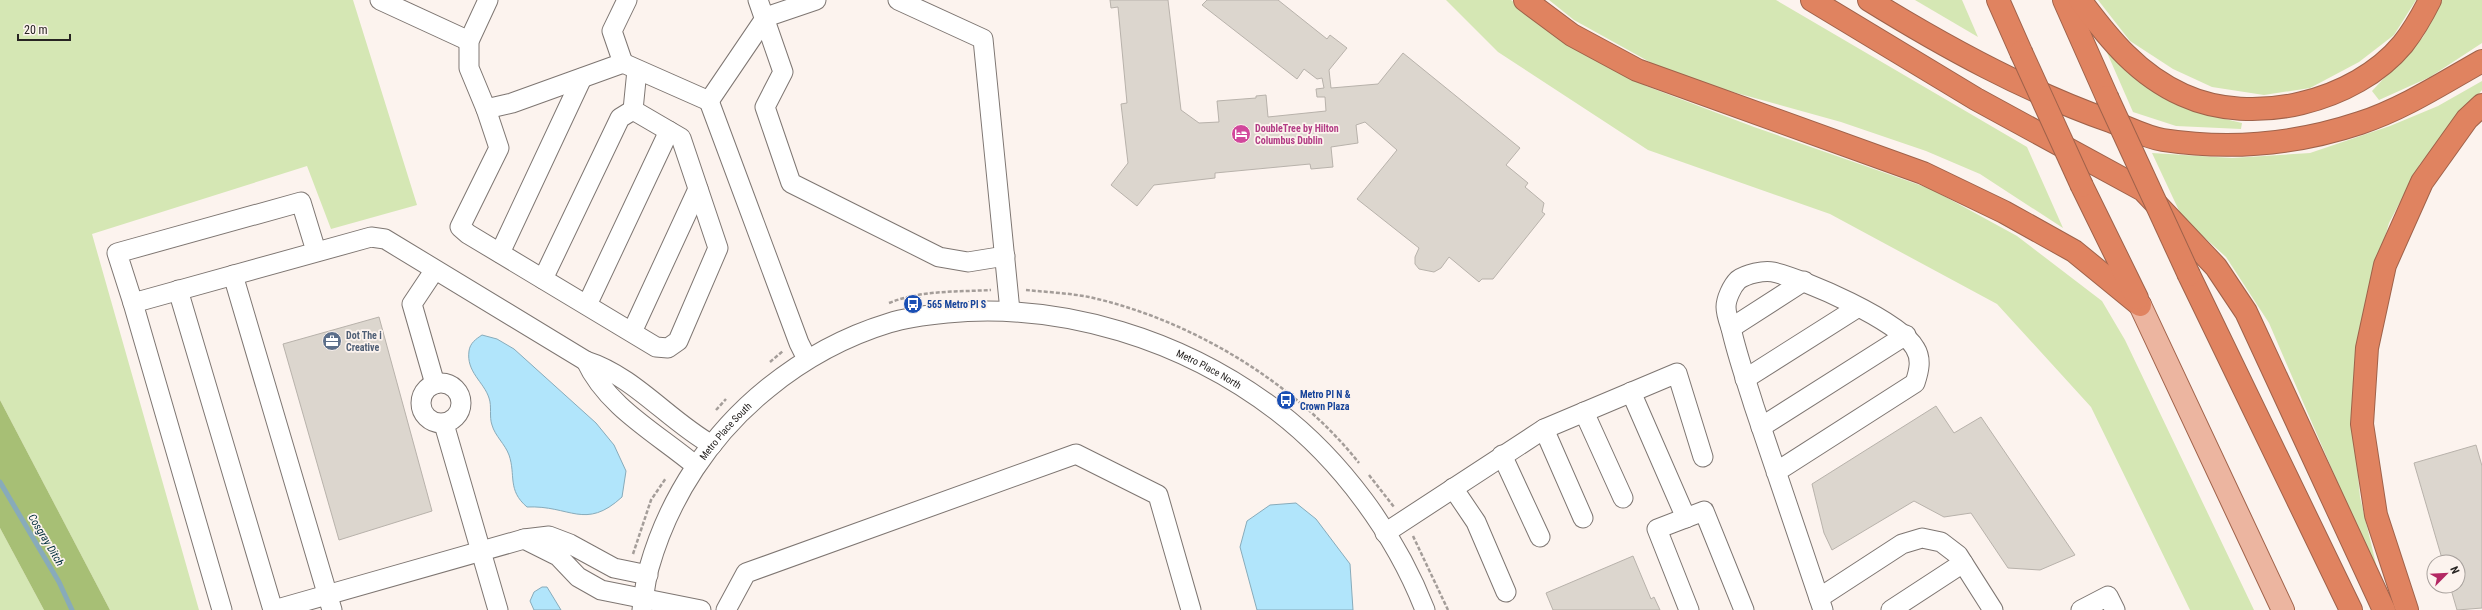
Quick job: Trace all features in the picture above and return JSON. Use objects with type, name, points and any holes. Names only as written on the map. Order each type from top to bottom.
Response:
[{"type":"highway","points":[[1525,0],[1572,35],[1637,70],[1923,173],[2004,212],[2074,251],[2140,305]]},
{"type":"highway","points":[[1812,0],[1976,99],[2143,190],[2211,262],[2246,312],[2384,610]]},
{"type":"highway","points":[[1869,0],[1982,65],[2072,107],[2161,140],[2229,146],[2294,140],[2361,123],[2423,95],[2482,61]]},
{"type":"highway","points":[[1998,0],[2082,186],[2140,305]]},
{"type":"highway","points":[[2064,0],[2189,275],[2351,610]]},
{"type":"highway","points":[[2080,0],[2110,41],[2145,73],[2184,96],[2224,107],[2271,109],[2309,101],[2340,90],[2376,68],[2402,45],[2420,21],[2430,0]]},
{"type":"highway","points":[[2407,610],[2393,570],[2375,507],[2362,424],[2366,348],[2386,265],[2422,182],[2467,119],[2482,104]]},
{"type":"main road","points":[[2140,305],[2283,610]]},
{"type":"street","points":[[380,0],[469,41]]},
{"type":"street","points":[[488,0],[469,41],[469,68],[486,109],[499,148],[460,227],[500,254],[656,347],[668,348],[678,341],[718,248],[681,138],[633,110]]},
{"type":"street","points":[[628,0],[612,31],[630,66],[633,110]]},
{"type":"street","points":[[758,0],[766,17],[783,72],[765,107],[791,183],[939,257],[968,262],[1005,256]]},
{"type":"street","points":[[709,101],[766,17],[816,0]]},
{"type":"street","points":[[898,0],[983,39],[1010,311]]},
{"type":"street","points":[[486,109],[512,103],[582,78],[630,66],[709,101],[803,351]]},
{"type":"street","points":[[500,254],[582,78]]},
{"type":"street","points":[[543,279],[620,118],[633,110]]},
{"type":"street","points":[[587,305],[669,131]]},
{"type":"street","points":[[632,332],[698,189]]},
{"type":"street","points":[[222,610],[118,253],[301,202],[316,251]]},
{"type":"street","points":[[133,303],[316,251],[371,237],[386,239],[434,271],[586,361],[604,367],[695,435],[712,445]]},
{"type":"street","points":[[434,271],[412,304],[435,384]]},
{"type":"street","points":[[1776,472],[1914,383],[1919,372],[1919,362],[1916,349],[1906,335],[1804,281],[1771,272],[1750,274],[1738,280],[1730,293],[1726,307],[1745,379],[1776,472],[1821,604],[1902,544],[1922,538],[1941,542],[1958,555],[1986,607]]},
{"type":"street","points":[[233,275],[329,602]]},
{"type":"street","points":[[1731,328],[1804,281]]},
{"type":"street","points":[[178,290],[273,610],[329,602],[481,550],[524,539],[549,536],[570,544],[608,565],[648,575]]},
{"type":"street","points":[[1745,379],[1857,308]]},
{"type":"street","name":"Metro Place North","points":[[891,322],[918,316],[978,310],[1010,311],[1069,317],[1155,342],[1202,364],[1245,388],[1278,412],[1316,446],[1368,508],[1385,533],[1397,552],[1425,610]]},
{"type":"street","name":"Metro Place South","points":[[643,604],[648,575],[661,533],[688,460],[712,445],[803,351],[848,338],[891,322]]},
{"type":"street","points":[[1761,427],[1906,335]]},
{"type":"street","points":[[586,361],[594,378],[615,402],[688,460]]},
{"type":"street","points":[[1385,533],[1402,520],[1544,429],[1677,373],[1703,457]]},
{"type":"street","points":[[435,384],[449,385],[455,389],[461,400],[458,413],[450,422],[444,424],[431,421],[425,417],[420,404],[424,391],[435,384]]},
{"type":"street","points":[[1631,392],[1686,518]]},
{"type":"street","points":[[1584,412],[1624,498]]},
{"type":"street","points":[[444,424],[498,610]]},
{"type":"street","points":[[1544,429],[1583,518]]},
{"type":"street","points":[[726,610],[746,573],[1076,454],[1158,495],[1191,610]]},
{"type":"street","points":[[1502,455],[1540,537]]},
{"type":"street","points":[[1453,488],[1476,522],[1506,592]]},
{"type":"street","points":[[1689,610],[1657,529],[1704,511],[1744,610]]},
{"type":"street","points":[[524,539],[558,556],[588,584],[601,590],[643,604],[701,610]]},
{"type":"street","points":[[1891,610],[1963,563]]},
{"type":"street","points":[[2081,610],[2108,596],[2115,610]]},
{"type":"path","points":[[882,305],[902,298],[941,292],[1009,290],[1087,297],[1164,320],[1247,363],[1308,407],[1362,467]]},
{"type":"path","points":[[769,363],[780,352],[803,351]]},
{"type":"path","points":[[695,435],[727,399]]},
{"type":"path","points":[[629,571],[636,540],[651,500],[688,460]]},
{"type":"path","points":[[1367,472],[1413,536],[1448,610]]},
{"type":"green space","points":[[0,0],[353,0],[417,205],[331,229],[307,166],[92,234],[199,610],[110,610],[0,400]]},
{"type":"green space","points":[[1446,0],[1511,0],[1550,30],[1646,86],[1754,127],[1931,189],[2017,236],[2102,301],[2125,340],[2254,610],[2190,610],[2091,407],[1997,304],[1830,214],[1648,150],[1498,52]]},
{"type":"green space","points":[[1549,0],[1776,0],[2027,147],[2063,228],[1980,174],[1926,151],[1841,122],[1675,76],[1574,20]]},
{"type":"green space","points":[[1915,0],[1962,0],[1978,37]]},
{"type":"green space","points":[[2098,0],[2416,0],[2394,35],[2359,62],[2310,88],[2264,95],[2212,87],[2173,69],[2130,41]]},
{"type":"green space","points":[[2442,0],[2482,0],[2482,43],[2430,77],[2379,100],[2372,91],[2423,37]]},
{"type":"green space","points":[[2105,48],[2153,88],[2196,112],[2242,123],[2241,129],[2176,126],[2133,112]]},
{"type":"green space","points":[[2482,81],[2482,90],[2420,164],[2389,223],[2362,317],[2353,421],[2360,497],[2380,581],[2269,323],[2226,257],[2182,217],[2152,153],[2232,158],[2310,153],[2390,126],[2438,106]]},
{"type":"green space","points":[[0,400],[110,610],[44,610],[0,528]]},
{"type":"green space","points":[[0,528],[44,610],[0,610]]},
{"type":"water","points":[[482,335],[497,339],[514,349],[596,423],[614,445],[626,471],[622,497],[598,513],[587,515],[542,507],[527,507],[521,501],[514,488],[509,455],[495,433],[492,425],[487,392],[470,365],[470,348]]},
{"type":"water","points":[[1296,503],[1316,519],[1350,564],[1353,610],[1257,610],[1240,547],[1247,521],[1270,505]]},
{"type":"water","points":[[542,587],[547,587],[561,610],[534,610],[530,601],[534,592]]},
{"type":"building","name":"DoubleTree by Hilton Columbus Dublin","points":[[1110,0],[1168,0],[1181,110],[1199,123],[1219,122],[1217,101],[1256,98],[1256,96],[1266,95],[1268,117],[1326,111],[1325,97],[1317,97],[1316,89],[1324,88],[1322,78],[1317,79],[1304,69],[1297,79],[1202,5],[1207,0],[1278,0],[1327,39],[1330,35],[1347,48],[1329,70],[1331,88],[1378,84],[1403,53],[1520,148],[1506,165],[1528,183],[1525,187],[1544,203],[1542,212],[1545,214],[1493,279],[1482,279],[1479,282],[1449,257],[1441,268],[1434,272],[1419,269],[1415,264],[1415,257],[1419,248],[1357,199],[1397,150],[1365,122],[1356,125],[1358,143],[1331,147],[1333,167],[1311,169],[1310,164],[1215,173],[1215,178],[1154,185],[1137,206],[1111,185],[1128,163],[1121,104],[1127,103],[1118,7],[1111,8]]},
{"type":"building","points":[[379,317],[432,511],[339,540],[283,344]]},
{"type":"building","points":[[1936,406],[1954,433],[1981,417],[2075,555],[2040,570],[2008,568],[1971,513],[1944,517],[1914,501],[1832,550],[1824,533],[1812,484]]},
{"type":"building","points":[[2476,445],[2482,466],[2482,608],[2457,610],[2452,594],[2466,594],[2466,554],[2441,554],[2414,463]]},
{"type":"building","points":[[1633,556],[1651,599],[1654,597],[1660,610],[1553,610],[1546,593]]},
{"type":"waterway","name":"Cosgray Ditch","points":[[0,482],[59,582],[72,610]]},
{"type":"place","name":"DoubleTree by Hilton Columbus Dublin","points":[[1241,134]]},
{"type":"place","name":"565 Metro Pl S","points":[[913,304]]},
{"type":"place","name":"Dot The i Creative","points":[[332,341]]},
{"type":"place","name":"Metro Pl N & Crown Plaza","points":[[1286,400]]}]
